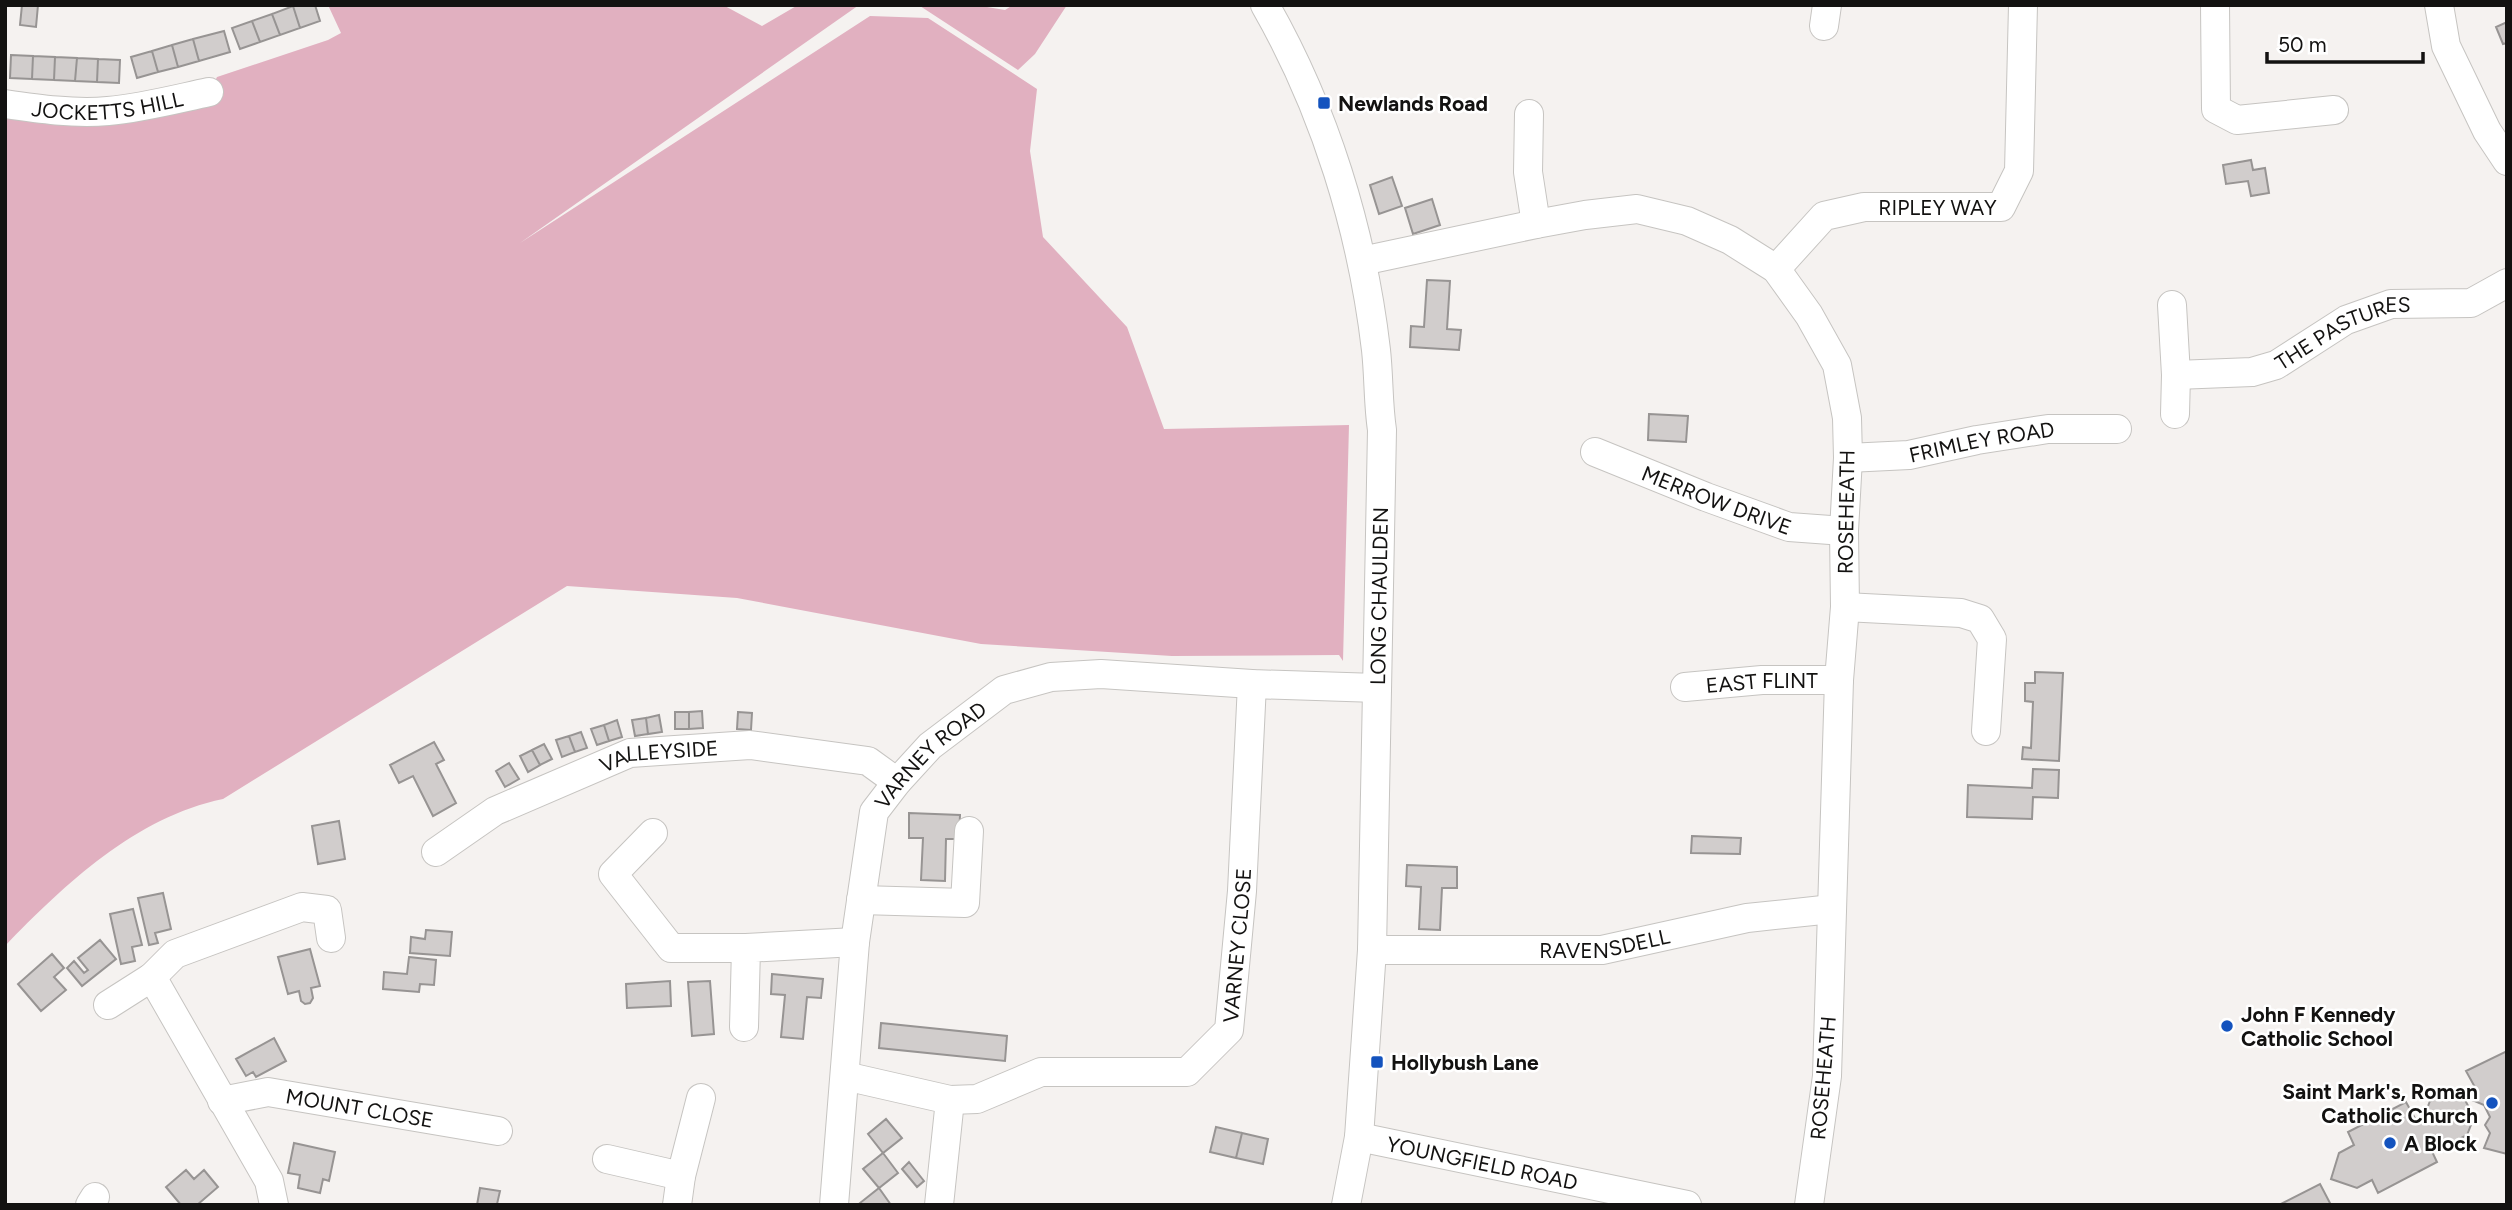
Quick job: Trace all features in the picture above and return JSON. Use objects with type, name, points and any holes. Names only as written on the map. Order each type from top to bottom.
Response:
[{"type":"street","name":"LONG CHAULDEN","points":[[1265,5],[1287,43],[1323,128],[1362,261],[1376,351],[1382,430],[1372,950],[1359,1137],[1346,1205]]},
{"type":"street","name":"RIPLEY WAY","points":[[1776,269],[1824,216],[1864,206],[2001,207],[2019,171],[2022,5]]},
{"type":"street","points":[[2215,5],[2216,109],[2237,120],[2334,110]]},
{"type":"street","points":[[2439,5],[2446,46],[2497,126],[2507,162]]},
{"type":"street","name":"JOCKETTS HILL","points":[[5,104],[54,111],[106,111],[145,106],[209,92]]},
{"type":"street","points":[[1529,114],[1528,172],[1536,224]]},
{"type":"street","name":"ROSEHEATH","points":[[1362,261],[1536,224],[1637,209],[1686,221],[1730,240],[1776,269],[1809,315],[1837,365],[1847,418],[1844,531],[1846,607],[1839,680],[1827,1076],[1809,1205]]},
{"type":"street","name":"THE PASTURES","points":[[2176,375],[2252,372],[2276,365],[2346,320],[2391,304],[2471,303],[2507,283]]},
{"type":"street","points":[[2172,305],[2175,414]]},
{"type":"street","name":"FRIMLEY ROAD","points":[[1847,458],[1909,455],[2048,429],[2117,429]]},
{"type":"street","name":"MERROW DRIVE","points":[[1595,452],[1706,498],[1790,527],[1844,531]]},
{"type":"street","points":[[1846,607],[1961,613],[1980,619],[1992,639],[1986,731]]},
{"type":"street","name":"VARNEY ROAD","points":[[834,1205],[855,942],[874,812],[930,746],[1004,690],[1051,677],[1101,674],[1252,684],[1377,688]]},
{"type":"street","name":"EAST FLINT","points":[[1685,687],[1762,680],[1839,680]]},
{"type":"street","name":"VARNEY CLOSE","points":[[845,1076],[950,1100],[977,1099],[1041,1072],[1187,1072],[1229,1030],[1241,891],[1252,684]]},
{"type":"street","name":"VALLEYSIDE","points":[[436,852],[495,811],[630,753],[750,746],[869,761],[897,782]]},
{"type":"street","points":[[861,900],[965,903],[969,831]]},
{"type":"street","points":[[653,833],[613,874],[671,948],[746,948],[855,942]]},
{"type":"street","points":[[108,1005],[152,976],[175,954],[302,907],[327,910],[331,938]]},
{"type":"street","name":"RAVENSDELL","points":[[1372,950],[1602,950],[1747,918],[1832,909]]},
{"type":"street","points":[[744,1027],[746,948]]},
{"type":"street","points":[[152,976],[270,1181],[274,1205]]},
{"type":"street","name":"MOUNT CLOSE","points":[[222,1101],[268,1092],[498,1131]]},
{"type":"street","points":[[677,1205],[681,1176],[701,1098]]},
{"type":"street","points":[[939,1205],[950,1100]]},
{"type":"street","name":"YOUNGFIELD ROAD","points":[[1359,1137],[1687,1205]]},
{"type":"street","points":[[607,1159],[681,1176]]},
{"type":"shaded area","points":[[328,5],[723,5],[762,26],[798,5],[859,5],[520,243],[870,16],[928,18],[1037,89],[1030,151],[1043,237],[1127,327],[1164,429],[1349,425],[1343,661],[1339,655],[1172,656],[981,644],[737,598],[567,586],[223,799],[191,808],[132,837],[77,877],[5,946],[5,110],[207,97],[217,77],[328,40],[341,33]]},
{"type":"shaded area","points":[[865,5],[975,5],[1005,10],[1013,5],[1067,5],[1035,54],[1018,70],[920,6]]},
{"type":"building","points":[[22,5],[38,5],[36,27],[20,25]]},
{"type":"building","points":[[315,5],[320,21],[300,28],[293,6]]},
{"type":"building","points":[[293,6],[300,28],[280,35],[272,14]]},
{"type":"building","points":[[272,14],[280,35],[260,42],[252,21]]},
{"type":"building","points":[[252,21],[260,42],[240,49],[232,28]]},
{"type":"building","points":[[2507,22],[2507,43],[2503,44],[2496,27]]},
{"type":"building","points":[[224,31],[230,52],[199,61],[193,39]]},
{"type":"building","points":[[193,39],[199,61],[178,67],[172,45]]},
{"type":"building","points":[[172,45],[178,67],[158,72],[152,51]]},
{"type":"building","points":[[152,51],[158,72],[137,78],[131,57]]},
{"type":"building","points":[[11,55],[33,56],[32,79],[10,78]]},
{"type":"building","points":[[33,56],[55,57],[54,80],[32,79]]},
{"type":"building","points":[[55,57],[77,58],[75,81],[54,80]]},
{"type":"building","points":[[77,58],[98,59],[97,82],[75,81]]},
{"type":"building","points":[[98,59],[120,60],[119,83],[97,82]]},
{"type":"building","points":[[2251,160],[2253,170],[2265,168],[2269,193],[2251,196],[2248,181],[2226,184],[2223,165]]},
{"type":"building","points":[[1392,177],[1402,206],[1379,214],[1370,185]]},
{"type":"building","points":[[1432,199],[1440,225],[1413,234],[1405,208]]},
{"type":"building","points":[[1427,280],[1450,281],[1447,329],[1461,330],[1459,350],[1410,347],[1411,326],[1424,327]]},
{"type":"building","points":[[1649,414],[1688,416],[1686,442],[1648,440]]},
{"type":"building","points":[[2035,672],[2063,673],[2059,761],[2022,759],[2023,747],[2031,748],[2033,702],[2025,701],[2025,683],[2035,683]]},
{"type":"building","points":[[702,711],[703,728],[689,729],[689,712]]},
{"type":"building","points":[[675,712],[689,712],[689,729],[675,729]]},
{"type":"building","points":[[738,712],[752,713],[751,730],[737,729]]},
{"type":"building","points":[[659,715],[662,732],[648,734],[646,718]]},
{"type":"building","points":[[646,718],[648,734],[635,736],[632,720]]},
{"type":"building","points":[[617,720],[622,737],[609,741],[604,725]]},
{"type":"building","points":[[604,725],[609,741],[597,745],[591,729]]},
{"type":"building","points":[[581,732],[587,748],[575,752],[569,736]]},
{"type":"building","points":[[569,736],[575,752],[562,757],[556,740]]},
{"type":"building","points":[[434,742],[444,760],[436,764],[456,803],[433,816],[413,776],[399,783],[390,765]]},
{"type":"building","points":[[544,744],[552,759],[540,765],[532,750]]},
{"type":"building","points":[[532,750],[540,765],[528,772],[520,756]]},
{"type":"building","points":[[509,763],[519,779],[505,787],[496,771]]},
{"type":"building","points":[[2033,769],[2059,770],[2058,798],[2033,797],[2032,819],[1967,817],[1968,785],[2032,788]]},
{"type":"building","points":[[909,813],[960,815],[959,839],[946,839],[945,881],[921,880],[923,838],[909,838]]},
{"type":"building","points":[[339,821],[345,859],[318,864],[312,826]]},
{"type":"building","points":[[1692,836],[1741,838],[1740,854],[1691,853]]},
{"type":"building","points":[[1407,865],[1457,867],[1457,888],[1442,888],[1440,930],[1419,929],[1421,887],[1406,886]]},
{"type":"building","points":[[163,893],[171,929],[155,933],[158,943],[149,945],[138,898]]},
{"type":"building","points":[[133,909],[142,945],[132,947],[135,961],[121,964],[110,914]]},
{"type":"building","points":[[426,930],[452,932],[450,956],[410,953],[411,937],[425,939]]},
{"type":"building","points":[[100,940],[116,959],[82,986],[67,968],[74,961],[84,973],[88,970],[78,958]]},
{"type":"building","points":[[310,949],[320,986],[311,988],[313,998],[310,1003],[305,1004],[301,1001],[299,991],[288,994],[278,957]]},
{"type":"building","points":[[52,954],[64,968],[54,977],[66,990],[41,1011],[18,984]]},
{"type":"building","points":[[409,957],[436,960],[434,985],[420,984],[419,992],[383,989],[384,972],[407,974]]},
{"type":"building","points":[[772,974],[823,979],[821,998],[807,997],[803,1039],[781,1037],[785,995],[771,994]]},
{"type":"building","points":[[670,981],[671,1006],[627,1008],[626,984]]},
{"type":"building","points":[[710,981],[714,1034],[692,1036],[688,982]]},
{"type":"building","points":[[881,1023],[1007,1036],[1005,1061],[879,1048]]},
{"type":"building","points":[[274,1038],[286,1061],[256,1077],[253,1072],[246,1076],[236,1059]]},
{"type":"building","name":"Saint Mark's, Roman Catholic Church","points":[[2507,1051],[2507,1154],[2484,1148],[2490,1133],[2485,1125],[2490,1117],[2484,1105],[2472,1100],[2476,1089],[2466,1071]]},
{"type":"building","name":"A Block","points":[[2448,1094],[2465,1100],[2474,1117],[2467,1135],[2450,1144],[2433,1138],[2427,1141],[2437,1162],[2378,1193],[2372,1180],[2357,1188],[2331,1179],[2339,1153],[2354,1145],[2348,1132],[2406,1102],[2417,1122],[2423,1119],[2430,1101]]},
{"type":"building","points":[[886,1119],[902,1138],[883,1153],[868,1134]]},
{"type":"building","points":[[1216,1127],[1242,1133],[1236,1158],[1210,1152]]},
{"type":"building","points":[[1242,1133],[1268,1139],[1263,1164],[1236,1158]]},
{"type":"building","points":[[294,1143],[335,1152],[329,1181],[323,1179],[320,1193],[298,1188],[300,1175],[288,1173]]},
{"type":"building","points":[[883,1153],[898,1173],[879,1188],[863,1169]]},
{"type":"building","points":[[909,1162],[924,1181],[917,1187],[902,1169]]},
{"type":"building","points":[[186,1170],[194,1179],[204,1170],[218,1187],[197,1205],[181,1205],[166,1187]]},
{"type":"building","points":[[2320,1184],[2331,1205],[2279,1205]]},
{"type":"building","points":[[480,1188],[500,1191],[497,1204],[500,1205],[477,1205]]},
{"type":"building","points":[[879,1188],[891,1205],[860,1203]]},
{"type":"place","name":"Newlands Road","points":[[1324,103]]},
{"type":"place","name":"John F Kennedy Catholic School","points":[[2227,1026]]},
{"type":"place","name":"Hollybush Lane","points":[[1377,1062]]},
{"type":"place","name":"Saint Mark's, Roman Catholic Church","points":[[2492,1103]]},
{"type":"place","name":"A Block","points":[[2390,1143]]}]
